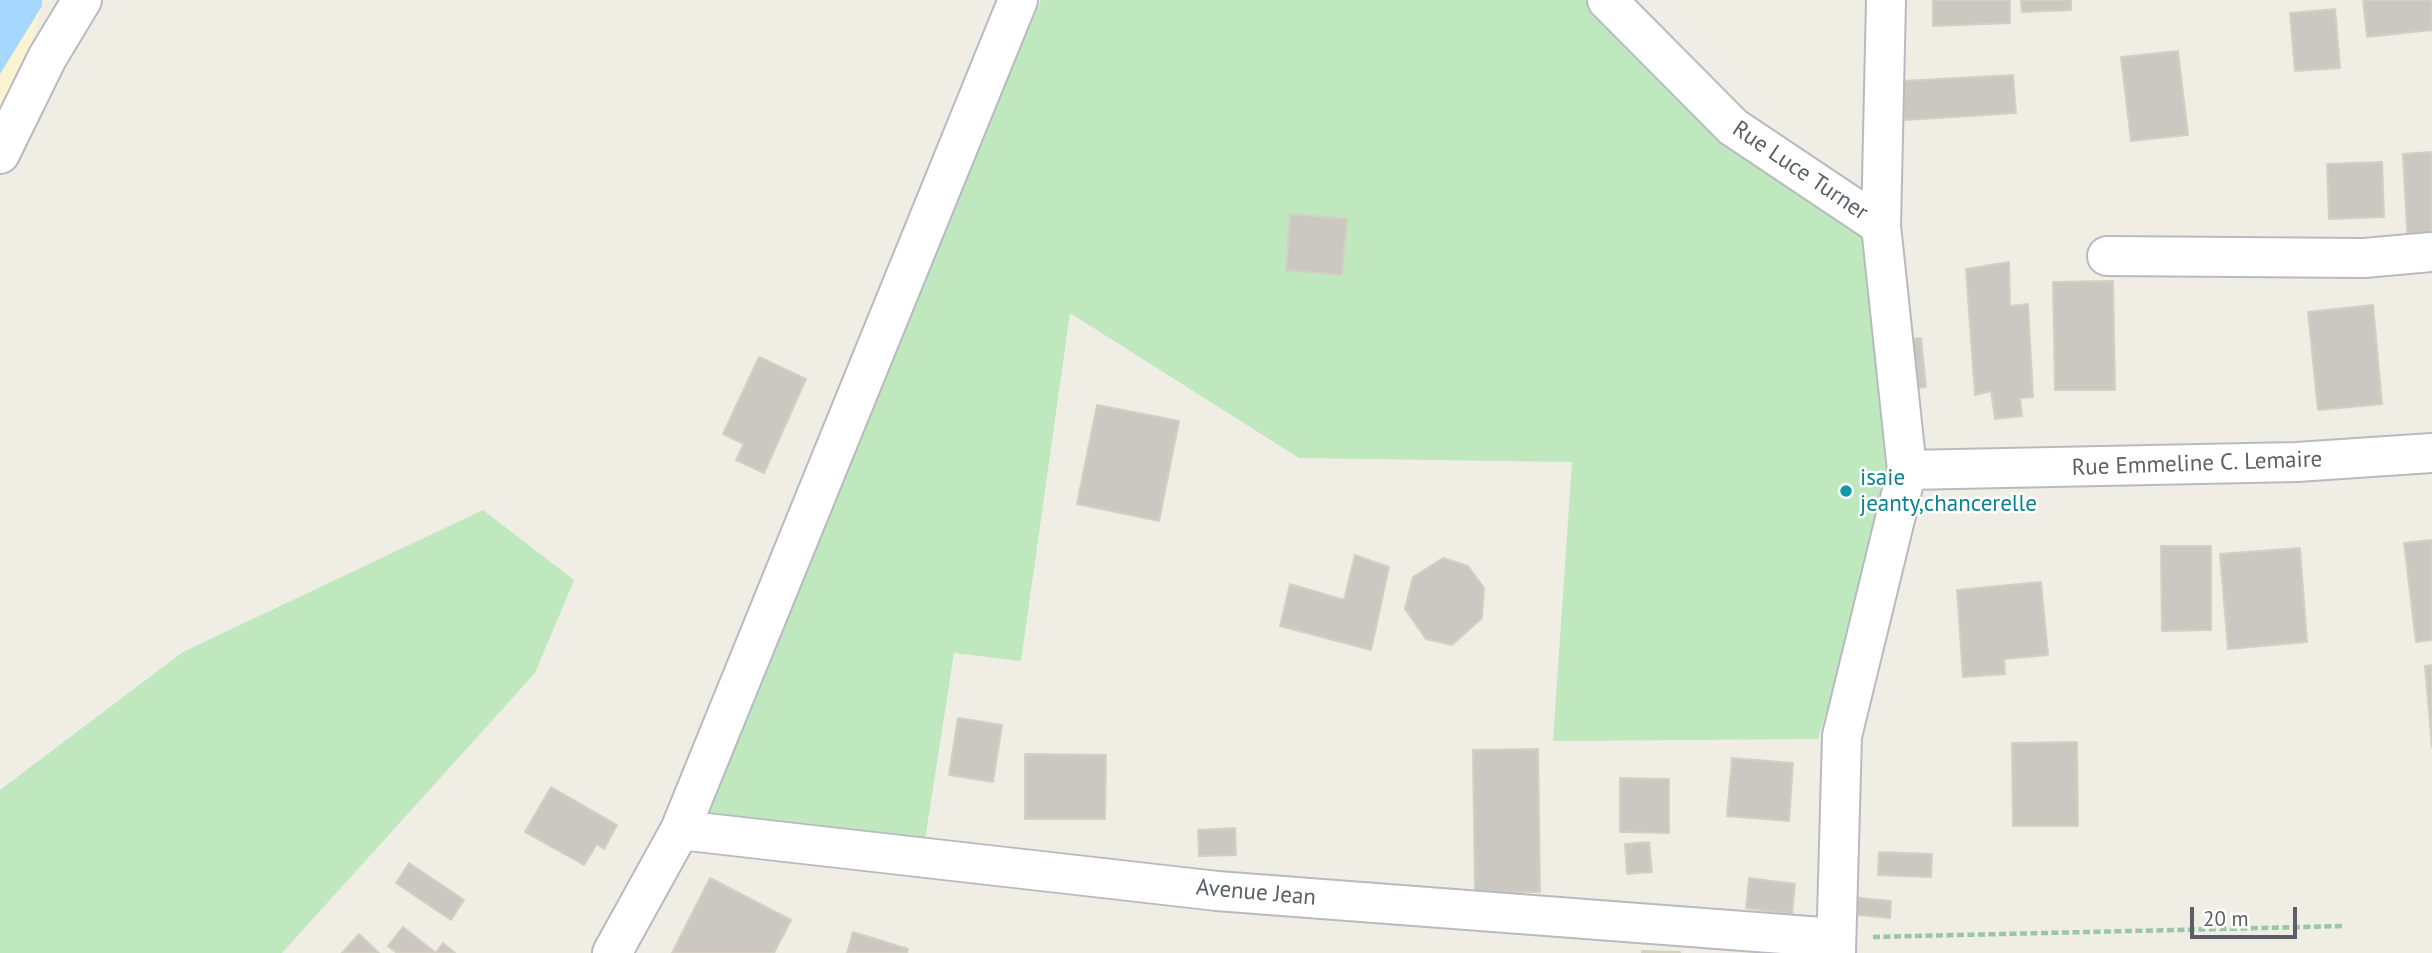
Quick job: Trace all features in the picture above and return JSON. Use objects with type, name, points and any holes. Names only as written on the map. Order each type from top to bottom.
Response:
[{"type":"street","points":[[0,154],[47,58],[82,0]]},
{"type":"street","points":[[612,953],[680,830],[1018,0]]},
{"type":"street","name":"Rue Luce Turner","points":[[1607,0],[1732,127],[1881,226],[1907,470]]},
{"type":"street","points":[[1881,226],[1886,0]]},
{"type":"street","points":[[2107,256],[2364,258],[2432,252]]},
{"type":"street","name":"Rue Emmeline C. Lemaire","points":[[1907,470],[2297,462],[2432,453]]},
{"type":"street","points":[[1835,945],[1842,736],[1907,470]]},
{"type":"street","name":"Avenue Jean","points":[[680,830],[1217,891],[1835,945]]},
{"type":"path","points":[[1835,945],[2344,926]]},
{"type":"green space","points":[[1041,0],[1586,0],[1727,143],[1869,237],[1890,505],[1818,739],[1553,741],[1572,462],[1299,458],[1070,313],[1021,661],[954,653],[924,846],[695,815]]},
{"type":"green space","points":[[483,510],[574,580],[535,673],[282,953],[0,953],[0,790],[183,652]]},
{"type":"sand","points":[[42,6],[25,66],[0,116],[0,74]]},
{"type":"water","points":[[0,0],[42,0],[42,6],[0,74]]},
{"type":"building","points":[[1933,0],[2010,0],[2010,23],[1933,26]]},
{"type":"building","points":[[2021,0],[2071,0],[2071,10],[2022,12]]},
{"type":"building","points":[[2363,0],[2432,0],[2432,30],[2367,37]]},
{"type":"building","points":[[2335,9],[2340,68],[2295,71],[2290,13]]},
{"type":"building","points":[[2178,51],[2188,135],[2131,141],[2121,57]]},
{"type":"building","points":[[2013,75],[2016,113],[1905,120],[1902,81]]},
{"type":"building","points":[[2432,152],[2432,247],[2408,249],[2403,154]]},
{"type":"building","points":[[2382,162],[2384,217],[2329,219],[2327,164]]},
{"type":"building","points":[[1290,214],[1347,219],[1342,275],[1286,270]]},
{"type":"building","points":[[2009,262],[2010,306],[2028,304],[2033,397],[2020,398],[2022,416],[1995,419],[1991,391],[1975,395],[1966,269]]},
{"type":"building","points":[[2113,281],[2115,390],[2055,390],[2053,282]]},
{"type":"building","points":[[2373,305],[2382,404],[2318,410],[2308,312]]},
{"type":"building","points":[[1921,338],[1926,387],[1911,389],[1906,339]]},
{"type":"building","points":[[759,357],[806,379],[764,473],[736,460],[744,444],[723,434]]},
{"type":"building","points":[[1097,405],[1179,421],[1159,521],[1077,504]]},
{"type":"building","name":"isaie jeanty,chancerelle","points":[[1843,486],[1848,486],[1849,495],[1844,496]]},
{"type":"building","points":[[2432,540],[2432,640],[2416,642],[2404,543]]},
{"type":"building","points":[[2161,546],[2211,546],[2211,630],[2162,631]]},
{"type":"building","points":[[2300,548],[2307,642],[2228,649],[2220,554]]},
{"type":"building","points":[[1355,555],[1389,567],[1371,650],[1280,626],[1290,584],[1344,600]]},
{"type":"building","points":[[1443,558],[1468,566],[1484,588],[1482,618],[1452,645],[1426,639],[1405,609],[1413,577]]},
{"type":"building","points":[[2041,582],[2048,655],[2004,659],[2005,674],[1963,677],[1957,590]]},
{"type":"building","points":[[2432,665],[2432,747],[2425,666]]},
{"type":"building","points":[[958,718],[1002,725],[993,782],[949,775]]},
{"type":"building","points":[[2077,742],[2078,826],[2013,826],[2012,743]]},
{"type":"building","points":[[1538,749],[1540,892],[1475,892],[1473,750]]},
{"type":"building","points":[[1025,754],[1106,755],[1105,819],[1025,819]]},
{"type":"building","points":[[1732,758],[1793,763],[1789,821],[1727,816]]},
{"type":"building","points":[[1620,778],[1669,779],[1669,833],[1620,832]]},
{"type":"building","points":[[551,787],[617,825],[604,849],[597,844],[584,865],[525,832]]},
{"type":"building","points":[[1235,828],[1236,855],[1199,856],[1198,830]]},
{"type":"building","points":[[1649,842],[1652,872],[1627,874],[1625,844]]},
{"type":"building","points":[[1879,852],[1932,854],[1931,877],[1878,875]]},
{"type":"building","points":[[409,863],[464,900],[451,920],[396,883]]},
{"type":"building","points":[[710,878],[791,920],[774,953],[672,953]]},
{"type":"building","points":[[1749,878],[1795,884],[1792,914],[1746,908]]},
{"type":"building","points":[[1851,897],[1891,901],[1890,918],[1850,914]]},
{"type":"building","points":[[403,927],[436,953],[397,953],[388,946]]},
{"type":"building","points":[[853,932],[908,949],[907,953],[847,953]]},
{"type":"building","points":[[359,934],[379,953],[342,953]]},
{"type":"building","points":[[443,943],[455,953],[436,953]]},
{"type":"building","points":[[1680,952],[1680,953],[1642,953]]},
{"type":"place","name":"isaie jeanty,chancerelle","points":[[1846,491]]}]
